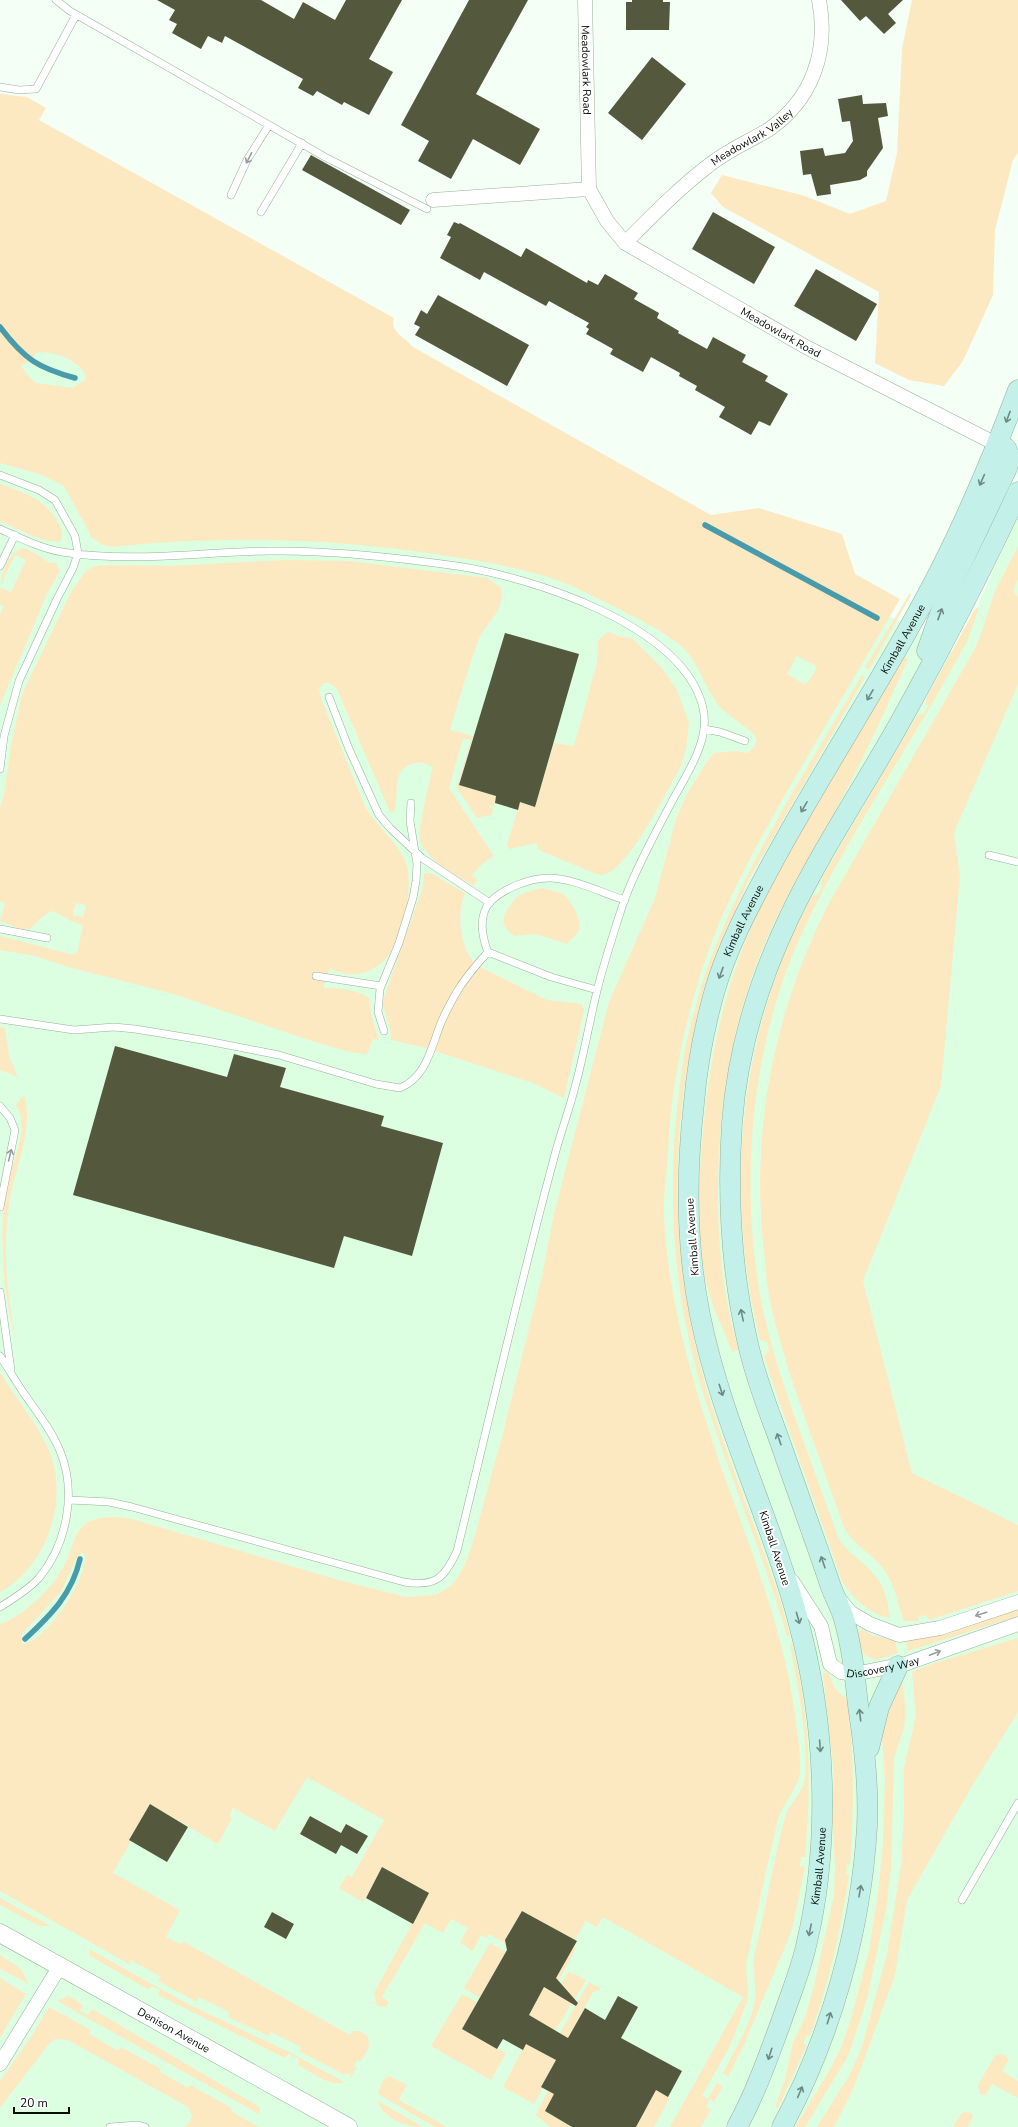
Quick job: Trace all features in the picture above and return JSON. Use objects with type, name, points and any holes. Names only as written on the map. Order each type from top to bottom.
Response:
[{"type":"main road","name":"Kimball Avenue","points":[[737,2127],[754,2095],[801,1966],[813,1915],[820,1850],[822,1778],[816,1711],[800,1626],[783,1567],[735,1436],[709,1352],[700,1315],[694,1278],[689,1207],[691,1135],[698,1070],[714,993],[728,955],[757,892],[793,826],[921,608],[998,444],[1018,390]]},
{"type":"main road","points":[[903,717],[947,594],[1007,468],[1010,457],[1006,448],[998,444]]},
{"type":"main road","points":[[782,2127],[794,2105],[829,2022],[852,1932],[862,1878],[867,1825],[866,1767],[854,1674],[844,1620],[833,1593],[749,1351],[732,1253],[729,1171],[732,1117],[738,1074],[751,1019],[768,964],[788,919],[819,861],[903,717],[975,582],[1018,492]]},
{"type":"main road","points":[[866,1767],[878,1711],[898,1666]]},
{"type":"street","name":"Meadowlark Road","points":[[585,0],[589,189],[607,221],[625,242],[806,348],[998,444]]},
{"type":"street","name":"Meadowlark Valley","points":[[625,242],[675,193],[708,165],[767,130],[791,112],[806,91],[815,70],[823,42],[822,16],[819,0]]},
{"type":"street","points":[[430,204],[589,189]]},
{"type":"street","name":"Discovery Way","points":[[783,1567],[821,1626],[830,1664],[841,1672],[854,1674],[898,1666],[1018,1624]]},
{"type":"street","points":[[833,1593],[851,1613],[870,1624],[900,1634],[940,1628],[1018,1602]]},
{"type":"street","name":"Denison Avenue","points":[[0,1933],[342,2126]]},
{"type":"street","points":[[0,2064],[60,1966]]},
{"type":"lane","points":[[56,0],[76,15],[269,125],[302,143],[430,204]]},
{"type":"lane","points":[[0,87],[19,90],[36,89],[76,15]]},
{"type":"lane","points":[[231,195],[251,153],[269,125]]},
{"type":"lane","points":[[261,212],[302,143]]},
{"type":"lane","points":[[0,475],[39,490],[55,500],[75,536],[78,553],[73,568],[56,599],[19,681],[4,736],[0,766]]},
{"type":"lane","points":[[0,529],[46,548],[99,556],[313,551],[411,559],[508,576],[547,588],[613,616],[660,647],[679,664],[689,676],[698,693],[704,710],[704,729],[697,755],[644,856],[625,900],[597,990],[587,1040],[555,1156],[457,1551],[449,1568],[438,1580],[422,1585],[404,1582],[132,1507],[109,1502],[69,1500]]},
{"type":"lane","points":[[0,566],[15,535]]},
{"type":"lane","points":[[329,697],[372,802],[390,828],[414,851],[490,903]]},
{"type":"lane","points":[[704,729],[720,732],[745,741]]},
{"type":"lane","points":[[384,1031],[377,1003],[381,986],[399,943],[413,898],[417,864],[410,820],[411,803]]},
{"type":"lane","points":[[989,855],[1018,862]]},
{"type":"lane","points":[[597,990],[551,977],[488,952],[482,938],[483,918],[490,903],[513,887],[533,879],[552,878],[625,900]]},
{"type":"lane","points":[[0,929],[47,938]]},
{"type":"lane","points":[[0,1019],[74,1030],[114,1027],[135,1029],[202,1040],[279,1055],[376,1084],[400,1088],[416,1078],[423,1068],[441,1022],[455,994],[472,970],[488,952]]},
{"type":"lane","points":[[316,976],[381,986]]},
{"type":"lane","points":[[0,1106],[10,1118],[15,1130],[0,1207]]},
{"type":"lane","points":[[0,1292],[11,1372]]},
{"type":"lane","points":[[0,1356],[47,1426],[60,1451],[64,1463],[69,1500],[63,1531],[47,1566],[38,1578],[0,1607]]},
{"type":"lane","points":[[962,1900],[1018,1803]]},
{"type":"lane","points":[[110,2127],[138,2125],[145,2127]]},
{"type":"shaded area","points":[[912,0],[1018,0],[1018,153],[1013,160],[995,230],[993,295],[963,361],[944,386],[909,380],[875,363],[879,292],[723,207],[711,193],[722,175],[805,196],[850,214],[886,201],[897,153],[902,49]]},
{"type":"shaded area","points":[[0,94],[27,97],[46,108],[39,120],[394,318],[393,323],[396,331],[413,347],[711,515],[759,508],[842,534],[855,574],[900,599],[781,802],[736,885],[726,907],[709,950],[688,1017],[678,1061],[672,1106],[664,1217],[672,1287],[687,1355],[706,1423],[759,1572],[784,1656],[795,1714],[800,1765],[799,1778],[778,1819],[770,1854],[746,1965],[748,1992],[747,2002],[730,2046],[702,2096],[708,2099],[717,2083],[723,2086],[714,2102],[710,2099],[706,2107],[711,2110],[701,2127],[670,2127],[743,1997],[603,1917],[597,1927],[586,1921],[575,1940],[522,1911],[505,1940],[506,1944],[489,1934],[486,1938],[481,1935],[473,1951],[460,1943],[468,1928],[451,1919],[443,1933],[425,1923],[382,1997],[389,2002],[386,2007],[377,2006],[374,1993],[429,1893],[382,1868],[363,1902],[339,1888],[347,1875],[352,1877],[384,1820],[307,1777],[275,1831],[233,1808],[229,1816],[232,1818],[218,1844],[150,1804],[129,1840],[131,1841],[113,1873],[180,1910],[166,1937],[179,1944],[184,1942],[350,2035],[353,2031],[360,2031],[367,2036],[369,2043],[368,2049],[361,2061],[357,2060],[354,2067],[357,2068],[350,2078],[350,2074],[343,2074],[299,2051],[301,2047],[271,2032],[269,2036],[228,2017],[229,2012],[199,1997],[197,2002],[158,1981],[161,1977],[131,1960],[129,1964],[0,1891],[0,1624],[20,1614],[47,1590],[61,1572],[75,1537],[81,1527],[94,1520],[109,1517],[132,1519],[342,1581],[406,1597],[436,1595],[451,1586],[465,1565],[473,1542],[502,1437],[542,1276],[554,1214],[609,1002],[655,898],[676,819],[687,794],[714,753],[735,751],[748,753],[755,746],[757,738],[719,706],[692,659],[681,646],[667,635],[643,622],[586,592],[560,581],[523,570],[479,561],[355,544],[274,540],[234,540],[152,543],[112,547],[101,544],[92,538],[64,486],[40,474],[0,463]],"holes":[[[37,352],[51,353],[71,360],[82,369],[86,375],[85,380],[72,388],[36,383],[21,366],[31,360]],[[797,656],[816,666],[815,672],[807,683],[804,684],[787,674]],[[82,1553],[85,1554],[80,1578],[64,1608],[42,1633],[31,1641],[22,1644],[21,1635],[61,1592],[76,1559]]]},
{"type":"shaded area","points":[[0,124],[763,553],[899,621],[957,654],[1018,514],[1018,2127],[0,2127]]},
{"type":"shaded area","points":[[0,484],[27,494],[43,504],[55,517],[60,526],[62,534],[61,541],[55,542],[39,538],[0,521]]},
{"type":"shaded area","points":[[1018,546],[1018,579],[1013,591],[1018,597],[1018,684],[954,833],[960,877],[941,1086],[863,1281],[912,1473],[1018,1525],[1018,1591],[929,1620],[926,1615],[918,1617],[919,1621],[904,1621],[893,1585],[886,1572],[876,1560],[856,1544],[847,1533],[843,1525],[794,1386],[777,1330],[767,1285],[761,1213],[760,1168],[763,1122],[770,1077],[780,1033],[793,989],[809,947],[828,905],[973,652],[980,637],[995,591]]},
{"type":"shaded area","points":[[26,548],[50,563],[56,563],[60,571],[47,594],[0,705],[0,614],[4,606],[0,604],[1,587],[11,592],[26,560],[15,555],[1,585],[7,562],[11,556]]},
{"type":"shaded area","points":[[287,560],[349,561],[488,578],[501,588],[501,603],[479,639],[450,730],[473,736],[459,785],[496,796],[494,807],[489,806],[493,809],[492,815],[477,818],[457,788],[471,740],[463,738],[449,788],[494,856],[482,864],[474,873],[472,876],[478,880],[473,885],[442,867],[424,848],[420,840],[422,817],[433,767],[423,763],[418,763],[408,765],[404,768],[398,778],[395,810],[393,813],[390,812],[337,689],[330,683],[324,683],[319,689],[322,701],[365,806],[375,821],[397,847],[406,863],[408,873],[408,897],[402,925],[387,957],[375,968],[360,973],[345,973],[330,968],[323,988],[354,991],[370,999],[371,1014],[379,1040],[373,1039],[366,1054],[350,1052],[312,1041],[170,993],[72,968],[35,956],[0,950],[0,936],[74,955],[77,953],[83,925],[71,921],[53,911],[47,913],[30,929],[21,929],[0,921],[5,903],[0,901],[0,807],[4,794],[11,746],[22,694],[72,590],[85,572],[92,567],[105,565],[170,566]],"holes":[[[76,903],[86,905],[83,917],[73,915]]]},
{"type":"shaded area","points":[[910,593],[911,595],[869,670],[865,667]]},
{"type":"shaded area","points":[[979,608],[967,642],[918,728],[858,828],[820,896],[803,931],[785,975],[771,1021],[760,1068],[754,1117],[751,1166],[751,1215],[755,1263],[768,1333],[789,1401],[838,1538],[842,1544],[873,1573],[880,1582],[886,1597],[890,1618],[868,1609],[856,1599],[842,1581],[764,1356],[769,1350],[767,1342],[760,1340],[759,1336],[748,1280],[742,1224],[741,1168],[745,1111],[754,1055],[768,1001],[787,947],[812,896],[818,894],[822,886],[823,876],[918,714],[924,714],[928,706],[926,704],[926,699],[975,609]]},
{"type":"shaded area","points":[[609,632],[621,637],[632,638],[662,668],[677,690],[689,723],[686,749],[681,766],[657,810],[635,846],[612,871],[602,875],[581,868],[537,849],[537,843],[509,849],[507,845],[520,802],[535,807],[554,743],[574,746],[597,663],[598,641]]},
{"type":"shaded area","points":[[902,656],[908,659],[867,749],[849,785],[785,901],[765,942],[747,991],[739,1019],[732,1048],[723,1106],[720,1135],[718,1194],[722,1273],[729,1312],[739,1350],[732,1352],[709,1294],[703,1268],[699,1214],[705,1112],[720,1021],[738,963],[762,904],[795,841],[868,719]]},
{"type":"shaded area","points":[[862,675],[865,677],[748,881],[722,942],[709,981],[703,980],[718,939],[755,861],[796,786]]},
{"type":"shaded area","points":[[431,873],[465,893],[461,911],[461,931],[466,949],[476,965],[547,1000],[582,1004],[584,1010],[564,1098],[533,1083],[422,1047],[391,1040],[383,1000],[423,887],[424,874]]},
{"type":"shaded area","points":[[542,888],[564,894],[573,906],[580,925],[577,933],[567,944],[536,934],[515,936],[507,930],[505,926],[503,919],[507,910],[516,898],[523,893]]},
{"type":"shaded area","points":[[703,981],[708,983],[688,1063],[681,1111],[678,1148],[678,1221],[681,1257],[692,1329],[710,1400],[733,1470],[771,1573],[790,1636],[787,1636],[768,1577],[706,1402],[684,1317],[674,1230],[673,1187],[674,1143],[678,1100],[692,1018]]},
{"type":"shaded area","points":[[0,1027],[5,1028],[9,1056],[18,1077],[0,1070]]},
{"type":"shaded area","points":[[24,1095],[27,1108],[27,1121],[22,1150],[11,1192],[6,1239],[8,1290],[17,1341],[8,1306],[5,1287],[3,1211],[7,1183],[21,1136],[22,1125],[20,1114],[16,1105]]},
{"type":"shaded area","points":[[0,1372],[45,1442],[50,1453],[55,1472],[57,1492],[55,1512],[49,1532],[41,1550],[30,1567],[16,1581],[0,1592]]},
{"type":"shaded area","points":[[1018,1607],[1018,1616],[908,1651],[905,1640],[918,1639]]},
{"type":"shaded area","points":[[862,1629],[874,1636],[895,1640],[898,1653],[876,1660],[863,1654],[857,1633]]},
{"type":"shaded area","points":[[790,1636],[792,1643],[798,1670],[803,1696],[808,1749],[809,1776],[807,1830],[805,1857],[801,1857],[800,1866],[805,1867],[792,1930],[743,2047],[728,2077],[723,2073],[742,2037],[750,2018],[755,2000],[754,1957],[785,1817],[802,1788],[805,1777],[806,1761],[804,1728],[790,1644],[792,1644]]},
{"type":"shaded area","points":[[1018,1638],[1018,1712],[972,1786],[907,1900],[895,1975],[854,2087],[834,2127],[817,2127],[849,2076],[862,2047],[887,1954],[901,1865],[904,1814],[904,1767],[916,1716],[912,1672],[932,1664]]},
{"type":"shaded area","points":[[828,1672],[836,1690],[847,1699],[849,1718],[853,1795],[850,1865],[847,1864],[846,1873],[849,1874],[829,1976],[817,2016],[810,2036],[807,2035],[803,2043],[807,2045],[778,2108],[775,2107],[785,2080],[793,2042],[805,2017],[814,1986],[834,1895],[835,1866],[832,1818],[834,1774],[823,1673]]},
{"type":"shaded area","points":[[902,1680],[906,1713],[904,1728],[894,1758],[891,1869],[886,1909],[867,1999],[848,2056],[805,2127],[795,2127],[828,2073],[841,2048],[851,2019],[869,1951],[879,1886],[883,1842],[885,1779],[881,1724]]},
{"type":"shaded area","points":[[0,1898],[51,1926],[39,1926],[0,1905]]},
{"type":"shaded area","points":[[490,1943],[506,1952],[480,1998],[464,1988]]},
{"type":"shaded area","points":[[573,1947],[576,1948],[558,1982],[552,1973],[557,1976]]},
{"type":"shaded area","points":[[89,1949],[188,2004],[291,2053],[344,2082],[333,2083],[320,2078],[298,2064],[299,2059],[289,2054],[285,2058],[158,1995],[160,1990],[152,1986],[149,1990],[90,1956]]},
{"type":"shaded area","points":[[0,1955],[21,1969],[29,1984],[0,1969]]},
{"type":"shaded area","points":[[569,1971],[586,1980],[555,2031],[529,2015],[544,1987],[555,1993]]},
{"type":"shaded area","points":[[0,1978],[26,1994],[0,2038]]},
{"type":"shaded area","points":[[589,1982],[602,1989],[593,1992],[568,2038],[560,2033]]},
{"type":"shaded area","points":[[462,1994],[478,2003],[462,2029],[506,2053],[491,2080],[431,2046]]},
{"type":"shaded area","points":[[69,1996],[83,2005],[80,2011],[88,2015],[92,2009],[258,2106],[260,2108],[259,2114],[57,2001]]},
{"type":"shaded area","points":[[49,2007],[91,2030],[89,2034],[118,2051],[121,2047],[161,2069],[160,2072],[188,2088],[190,2085],[232,2108],[231,2111],[258,2127],[184,2127],[190,2122],[192,2116],[188,2107],[68,2040],[55,2039],[49,2044],[0,2108],[0,2081],[31,2037]]},
{"type":"shaded area","points":[[526,2043],[556,2060],[541,2086],[543,2088],[534,2104],[503,2087]]},
{"type":"shaded area","points":[[1001,2054],[1009,2059],[1002,2071],[1018,2081],[1018,2098],[992,2084],[986,2095],[980,2094],[978,2085],[995,2056]]},
{"type":"shaded area","points":[[389,2076],[407,2085],[399,2100],[447,2127],[435,2127],[378,2094],[383,2080]]},
{"type":"shaded area","points":[[656,2090],[670,2098],[654,2127],[636,2127]]},
{"type":"shaded area","points":[[548,2091],[554,2094],[545,2111],[571,2127],[550,2127],[536,2115]]},
{"type":"shaded area","points":[[378,2101],[421,2126],[414,2127],[395,2120],[384,2112]]},
{"type":"shaded area","points":[[965,2112],[971,2113],[973,2117],[968,2127],[953,2127],[961,2114]]},
{"type":"building","points":[[157,0],[261,0],[294,19],[303,2],[335,20],[346,0],[402,0],[369,59],[393,72],[369,115],[344,102],[342,105],[317,91],[313,96],[298,88],[303,79],[225,36],[222,43],[208,36],[201,49],[172,33],[177,24],[169,20],[175,10]]},
{"type":"building","points":[[469,0],[528,0],[476,94],[540,129],[520,165],[473,139],[451,179],[418,161],[429,141],[401,125]]},
{"type":"building","points":[[632,0],[663,0],[663,2],[670,2],[669,30],[626,30],[626,2],[632,2]]},
{"type":"building","points":[[841,0],[903,0],[888,14],[896,23],[884,34],[866,16],[860,21]]},
{"type":"building","points":[[652,57],[686,84],[642,140],[608,113]]},
{"type":"building","points":[[862,95],[863,104],[886,103],[888,116],[878,118],[883,148],[867,171],[867,176],[860,180],[830,185],[831,194],[817,196],[811,174],[803,175],[800,151],[823,148],[825,156],[845,153],[853,141],[850,121],[842,122],[838,99]]},
{"type":"building","points":[[311,155],[410,210],[401,225],[302,170]]},
{"type":"building","points":[[713,212],[775,247],[754,284],[692,249]]},
{"type":"building","points":[[454,222],[460,223],[521,257],[526,248],[587,283],[588,280],[598,285],[605,274],[638,293],[634,299],[659,313],[657,318],[679,331],[678,333],[707,349],[713,337],[746,355],[742,362],[768,376],[765,381],[788,394],[770,426],[759,421],[751,435],[719,417],[725,407],[695,390],[697,386],[679,376],[680,373],[651,357],[643,372],[610,354],[613,349],[586,334],[589,329],[586,327],[589,323],[549,301],[546,306],[484,272],[480,280],[440,258],[451,237],[447,235]]},
{"type":"building","points":[[816,269],[877,304],[856,341],[794,306]]},
{"type":"building","points":[[438,295],[529,345],[507,386],[415,335],[420,327],[414,324],[421,310],[427,314]]},
{"type":"building","points":[[505,633],[579,654],[535,807],[520,802],[518,810],[495,803],[496,796],[459,785]]},
{"type":"building","points":[[115,1046],[227,1077],[234,1054],[286,1068],[280,1087],[384,1116],[381,1126],[443,1143],[412,1256],[344,1236],[334,1268],[73,1195]]},
{"type":"building","points":[[150,1804],[188,1827],[167,1862],[129,1840]]},
{"type":"building","points":[[310,1816],[341,1833],[346,1824],[368,1836],[357,1854],[341,1845],[336,1854],[300,1834]]},
{"type":"building","points":[[382,1867],[429,1893],[413,1924],[366,1898]]},
{"type":"building","points":[[522,1911],[577,1941],[556,1978],[578,2003],[576,2006],[544,1987],[529,2015],[568,2038],[585,2008],[605,2020],[618,1996],[638,2007],[621,2038],[682,2071],[668,2097],[656,2090],[636,2127],[572,2127],[545,2111],[554,2094],[541,2087],[556,2060],[526,2044],[523,2050],[503,2039],[497,2049],[462,2029],[507,1950],[505,1940]]},
{"type":"building","points":[[272,1912],[294,1924],[286,1939],[264,1927]]},
{"type":"waterway","points":[[0,327],[17,347],[33,361],[41,366],[75,378]]},
{"type":"waterway","points":[[705,525],[877,618]]},
{"type":"waterway","points":[[25,1639],[52,1612],[66,1593],[72,1583],[80,1559]]}]
